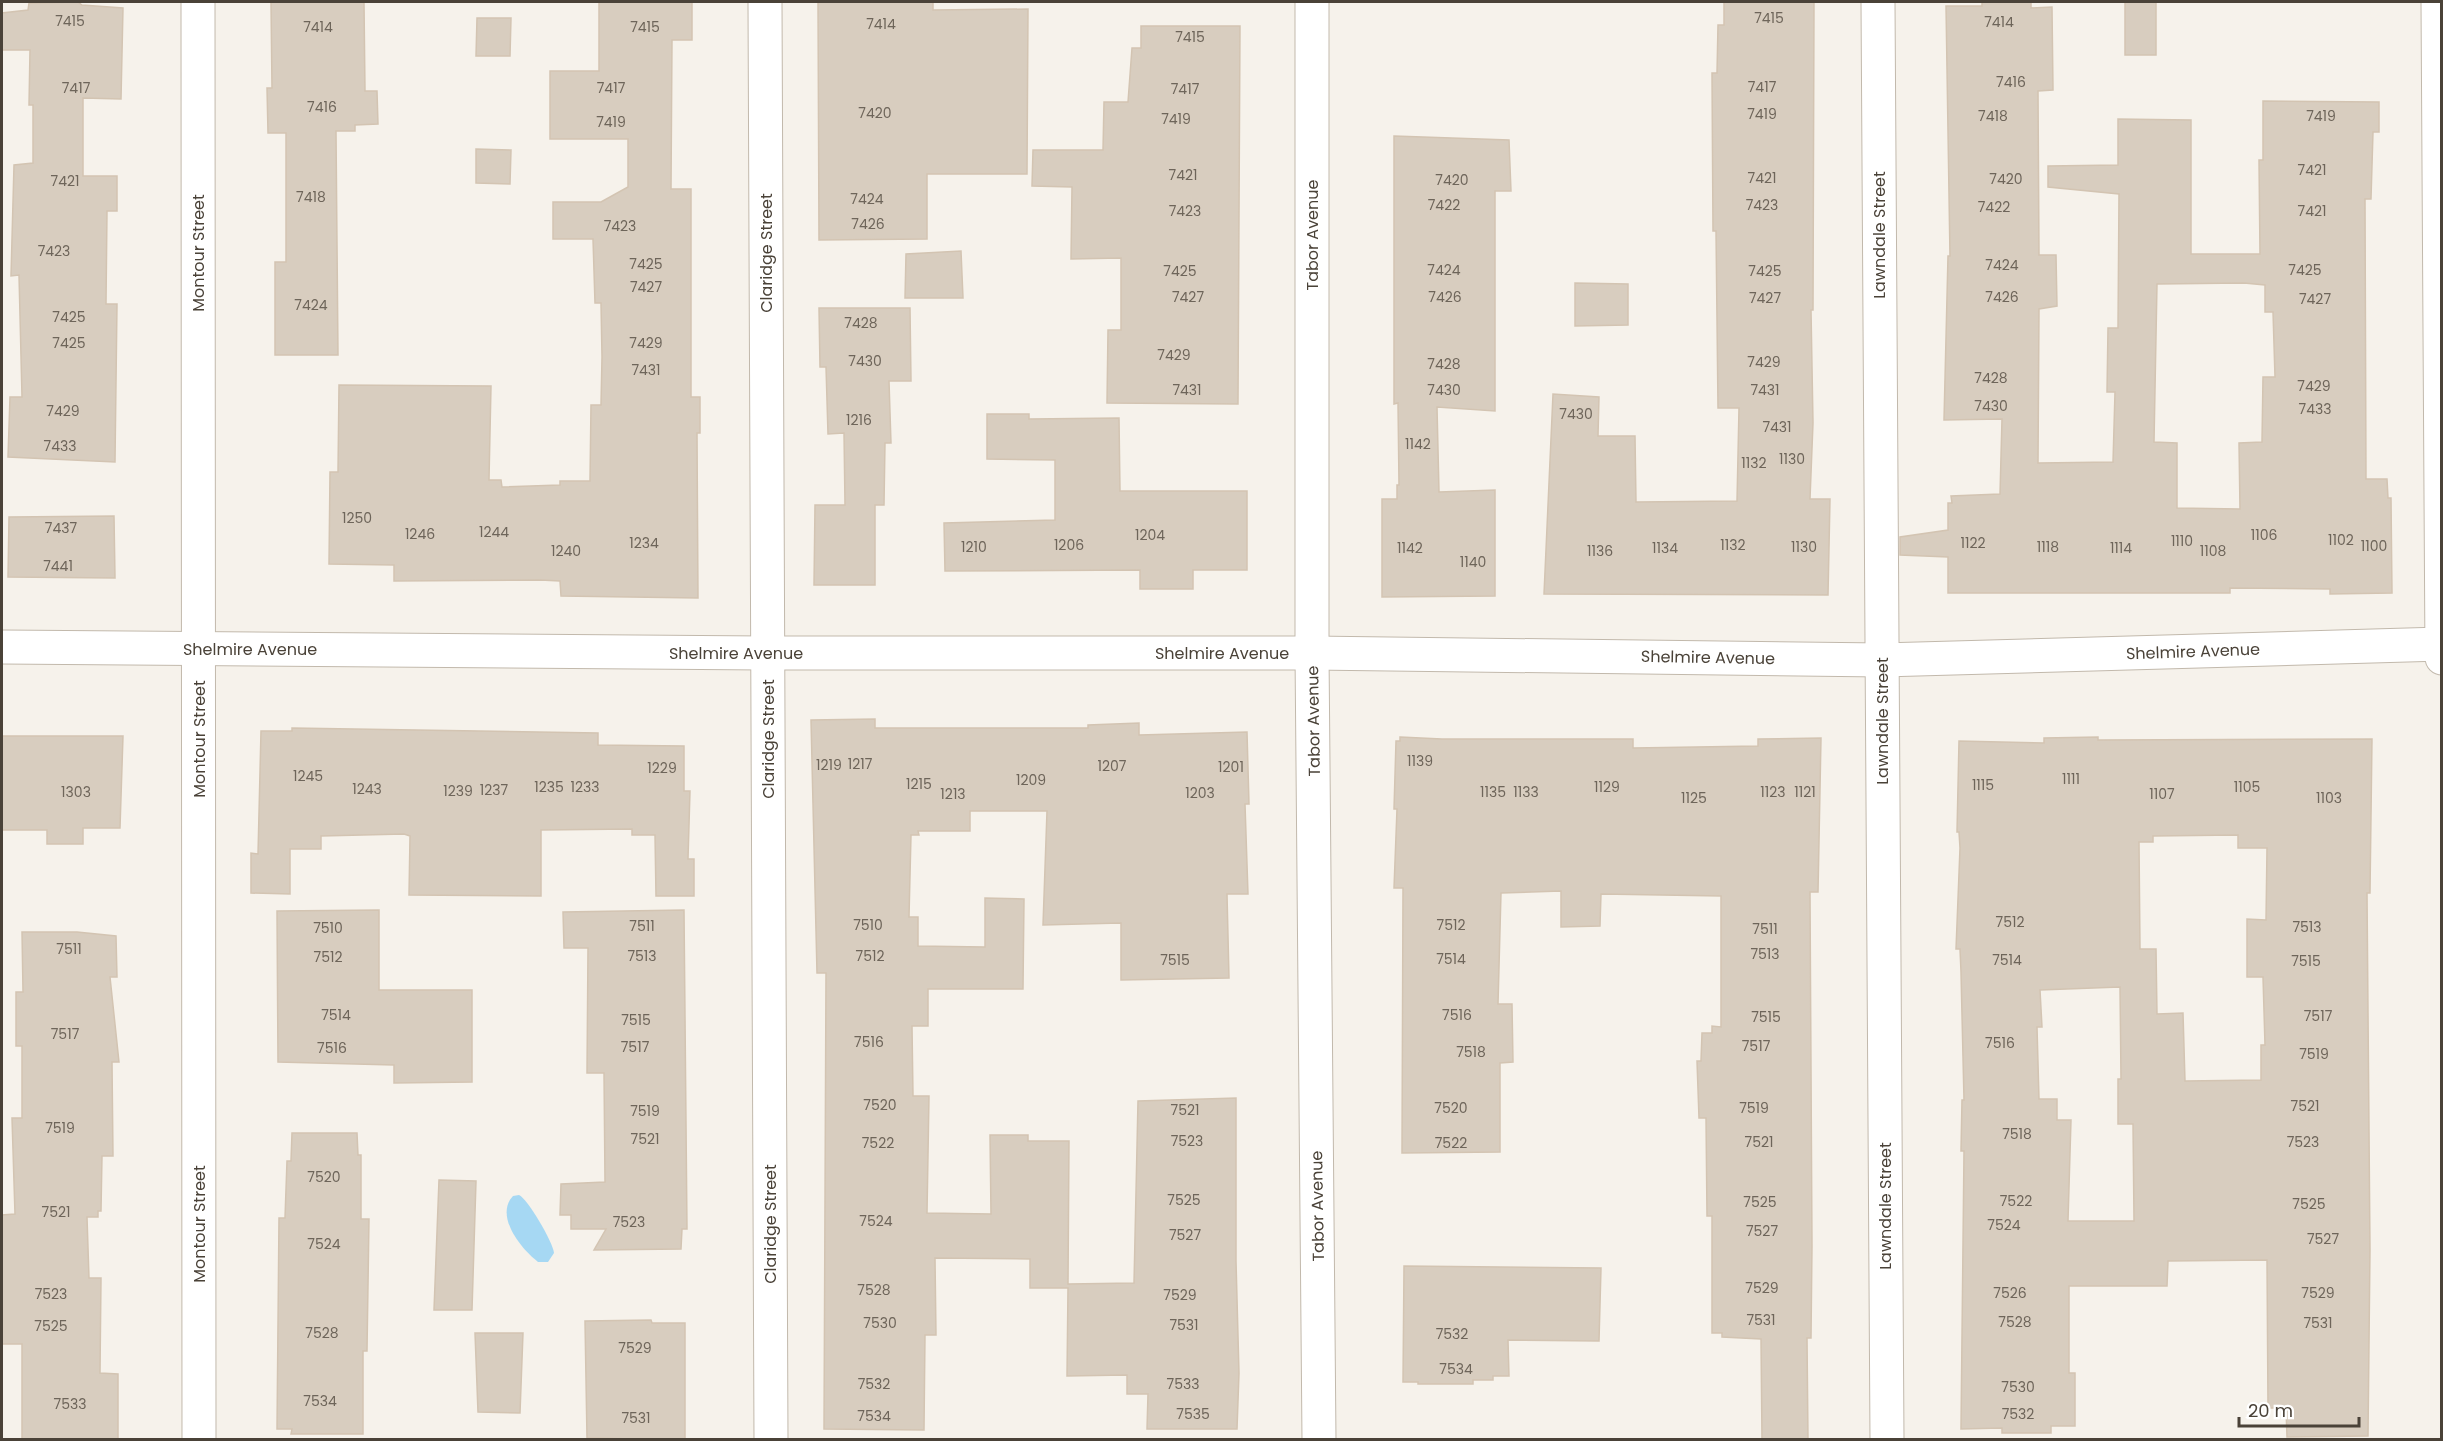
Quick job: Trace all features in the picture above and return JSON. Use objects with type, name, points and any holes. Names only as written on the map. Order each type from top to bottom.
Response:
[{"type":"street","name":"Montour Street","points":[[198,2],[199,1440]]},
{"type":"street","name":"Claridge Street","points":[[765,2],[771,1440]]},
{"type":"street","name":"Tabor Avenue","points":[[1312,2],[1312,653],[1319,1440]]},
{"type":"street","name":"Lawndale Street","points":[[1878,2],[1887,1440]]},
{"type":"street","points":[[2438,2],[2442,658]]},
{"type":"street","name":"Shelmire Avenue","points":[[2,647],[767,653],[1312,653],[1882,660],[2441,644]]},
{"type":"water","points":[[519,1195],[533,1212],[553,1247],[554,1253],[548,1262],[538,1262],[518,1241],[508,1223],[508,1204],[513,1196]]},
{"type":"building","points":[[78,2],[82,5],[123,8],[121,99],[83,98],[83,176],[117,176],[117,211],[107,211],[106,304],[117,304],[115,462],[8,457],[10,397],[22,397],[19,275],[11,276],[14,165],[33,163],[33,105],[29,105],[30,50],[2,50],[2,13],[28,10],[29,3]]},
{"type":"building","points":[[271,2],[364,2],[365,91],[377,91],[378,124],[355,125],[355,131],[336,131],[338,355],[275,355],[275,262],[286,262],[286,133],[268,133],[267,88],[272,88]]},
{"type":"building","points":[[599,2],[692,2],[692,40],[672,40],[671,189],[691,189],[691,397],[700,397],[700,433],[697,433],[698,598],[561,596],[560,581],[394,581],[394,565],[329,564],[330,472],[338,472],[339,385],[491,386],[489,480],[501,480],[502,487],[560,485],[560,481],[590,481],[591,405],[601,405],[602,357],[601,303],[595,303],[593,239],[553,239],[553,202],[601,202],[628,187],[628,139],[550,139],[550,71],[599,71]]},
{"type":"building","points":[[818,2],[933,2],[933,10],[1028,9],[1027,174],[927,174],[927,239],[819,240]]},
{"type":"building","points":[[1724,2],[1814,2],[1813,310],[1811,310],[1813,423],[1810,499],[1830,499],[1828,595],[1544,594],[1553,394],[1599,397],[1598,436],[1635,436],[1636,502],[1737,501],[1739,408],[1718,408],[1716,231],[1713,231],[1712,73],[1717,73],[1718,25],[1724,25]]},
{"type":"building","points":[[1982,2],[2031,2],[2031,8],[2052,7],[2053,90],[2038,91],[2039,255],[2056,255],[2057,306],[2039,309],[2038,463],[2113,462],[2115,392],[2107,392],[2108,328],[2118,328],[2119,194],[2048,187],[2048,166],[2118,165],[2118,119],[2191,120],[2191,254],[2260,254],[2259,160],[2263,160],[2263,101],[2379,102],[2379,132],[2373,132],[2371,199],[2365,199],[2366,479],[2387,479],[2388,498],[2391,498],[2392,593],[2330,594],[2330,589],[2230,588],[2230,593],[1948,593],[1948,557],[1900,555],[1900,537],[1948,530],[1948,503],[1952,503],[1951,496],[2000,494],[2002,419],[1944,420],[1948,256],[1950,256],[1946,6],[1982,6]],"holes":[[[2244,283],[2265,285],[2265,312],[2273,312],[2275,377],[2263,377],[2262,442],[2239,443],[2240,509],[2177,508],[2177,443],[2154,442],[2157,284]]]},
{"type":"building","points":[[2125,2],[2156,2],[2156,55],[2125,55]]},
{"type":"building","points":[[477,18],[511,18],[510,56],[476,56]]},
{"type":"building","points":[[1141,26],[1240,26],[1238,404],[1107,403],[1108,330],[1121,330],[1121,258],[1071,259],[1072,187],[1032,186],[1033,150],[1103,150],[1104,102],[1128,102],[1132,48],[1141,48]]},
{"type":"building","points":[[1394,136],[1509,140],[1511,191],[1495,191],[1495,411],[1437,407],[1439,492],[1495,490],[1495,596],[1382,597],[1382,499],[1397,499],[1397,485],[1399,485],[1398,403],[1394,404]]},
{"type":"building","points":[[476,149],[511,150],[510,184],[476,183]]},
{"type":"building","points":[[961,251],[963,298],[905,298],[906,254]]},
{"type":"building","points":[[1575,283],[1628,284],[1628,325],[1575,326]]},
{"type":"building","points":[[819,308],[910,308],[911,381],[889,381],[891,443],[885,443],[884,505],[875,505],[875,585],[814,585],[815,505],[845,505],[844,433],[828,434],[826,367],[820,367]]},
{"type":"building","points":[[987,414],[1029,414],[1029,419],[1119,418],[1120,491],[1247,491],[1247,570],[1193,570],[1193,589],[1140,589],[1140,570],[945,571],[944,523],[1055,520],[1055,460],[987,459]]},
{"type":"building","points":[[114,516],[115,578],[8,577],[9,517]]},
{"type":"building","points":[[875,719],[875,728],[1088,728],[1088,725],[1139,723],[1139,735],[1247,732],[1249,804],[1245,804],[1248,894],[1227,894],[1229,978],[1121,980],[1121,923],[1043,925],[1047,811],[970,811],[970,831],[918,831],[919,835],[911,835],[909,917],[918,917],[918,946],[985,947],[985,898],[1024,899],[1023,989],[928,989],[928,1026],[912,1026],[913,1096],[929,1096],[927,1213],[991,1214],[990,1135],[1028,1135],[1028,1141],[1069,1141],[1068,1284],[1134,1283],[1138,1101],[1236,1098],[1239,1373],[1237,1429],[1147,1429],[1148,1394],[1127,1394],[1127,1375],[1067,1376],[1068,1288],[1030,1288],[1030,1259],[935,1258],[936,1335],[925,1335],[924,1430],[824,1429],[826,973],[817,973],[811,720]]},
{"type":"building","points":[[292,728],[598,733],[598,745],[684,746],[684,791],[690,791],[688,859],[694,859],[694,896],[656,896],[655,835],[632,835],[632,829],[541,830],[541,896],[409,895],[410,836],[404,834],[321,836],[321,849],[290,849],[290,894],[251,893],[251,853],[258,854],[261,731],[292,731]]},
{"type":"building","points":[[2,736],[123,736],[120,828],[83,828],[83,844],[47,844],[47,830],[2,830]]},
{"type":"building","points":[[1400,737],[1633,739],[1633,748],[1758,746],[1758,739],[1821,738],[1818,892],[1810,892],[1812,1246],[1811,1338],[1807,1338],[1808,1440],[1762,1440],[1761,1339],[1722,1337],[1722,1333],[1712,1333],[1712,1216],[1707,1216],[1706,1118],[1699,1118],[1697,1061],[1701,1061],[1702,1033],[1712,1033],[1712,1026],[1721,1027],[1721,896],[1601,894],[1600,926],[1561,927],[1561,891],[1501,893],[1498,1004],[1512,1004],[1513,1062],[1500,1063],[1500,1152],[1402,1153],[1403,888],[1394,888],[1397,809],[1394,809],[1396,741],[1400,741]]},
{"type":"building","points":[[2098,737],[2098,740],[2372,739],[2370,893],[2367,893],[2370,1250],[2368,1436],[2287,1437],[2286,1408],[2268,1408],[2267,1260],[2168,1261],[2167,1286],[2069,1286],[2069,1373],[2075,1373],[2075,1426],[2051,1426],[2051,1433],[2002,1433],[2002,1428],[1961,1429],[1964,1151],[1961,1151],[1962,1100],[1964,1100],[1960,949],[1956,949],[1960,848],[1959,832],[1957,832],[1959,741],[2044,743],[2044,738]],"holes":[[[2238,835],[2238,848],[2267,848],[2266,920],[2247,919],[2247,977],[2263,977],[2265,1045],[2261,1045],[2261,1080],[2185,1081],[2183,1013],[2157,1014],[2156,949],[2140,949],[2139,842],[2153,842],[2153,836]],[[2120,987],[2121,1079],[2118,1079],[2118,1124],[2133,1124],[2134,1221],[2068,1221],[2071,1120],[2057,1120],[2057,1099],[2039,1099],[2037,1027],[2042,1027],[2040,990]]]},
{"type":"building","points":[[379,910],[379,990],[472,990],[472,1082],[394,1083],[394,1065],[278,1062],[277,911]]},
{"type":"building","points":[[684,910],[687,1229],[682,1229],[681,1249],[594,1250],[606,1229],[571,1229],[571,1215],[560,1215],[561,1184],[605,1182],[604,1073],[587,1073],[588,948],[564,948],[563,912]]},
{"type":"building","points":[[22,932],[77,932],[116,936],[117,977],[110,977],[119,1062],[112,1062],[113,1156],[102,1156],[101,1211],[98,1211],[98,1217],[87,1217],[89,1278],[101,1278],[100,1373],[118,1374],[118,1440],[22,1439],[22,1344],[2,1344],[2,1215],[15,1214],[12,1118],[22,1118],[22,1046],[16,1046],[16,992],[23,992]]},
{"type":"building","points":[[292,1133],[357,1133],[358,1155],[361,1155],[361,1219],[369,1219],[367,1351],[363,1351],[363,1434],[291,1434],[292,1429],[277,1429],[279,1218],[285,1218],[287,1161],[291,1161]]},
{"type":"building","points":[[439,1180],[476,1181],[472,1310],[434,1310]]},
{"type":"building","points":[[1404,1266],[1601,1268],[1599,1341],[1508,1340],[1509,1376],[1493,1376],[1493,1380],[1473,1380],[1473,1384],[1403,1382]]},
{"type":"building","points":[[651,1320],[652,1323],[685,1323],[685,1440],[587,1438],[585,1321]]},
{"type":"building","points":[[475,1333],[523,1333],[520,1413],[478,1412]]}]
